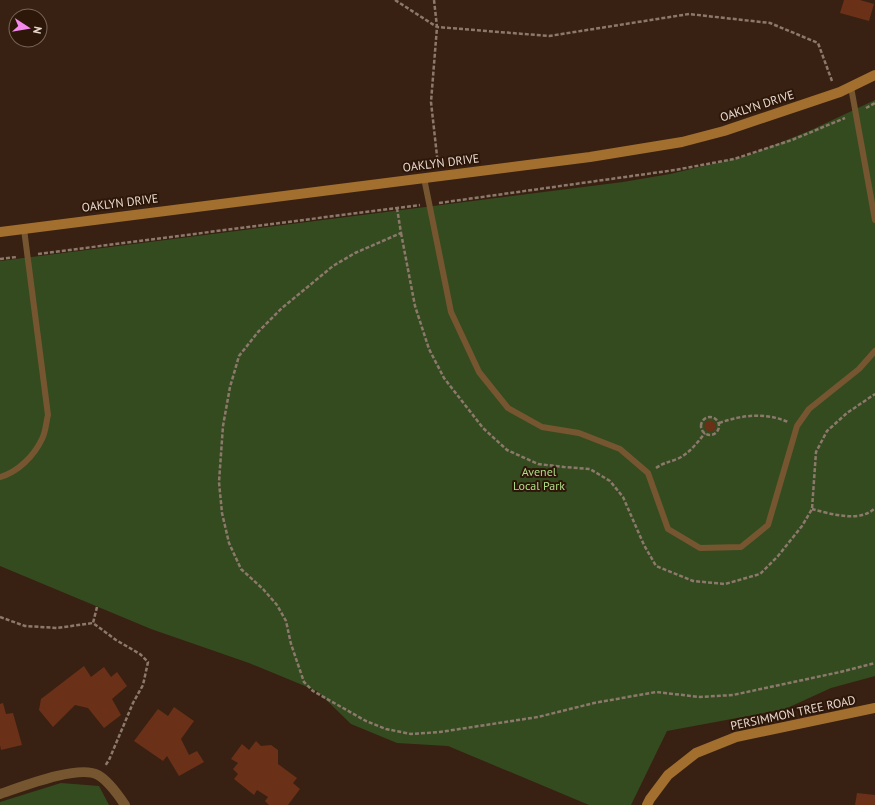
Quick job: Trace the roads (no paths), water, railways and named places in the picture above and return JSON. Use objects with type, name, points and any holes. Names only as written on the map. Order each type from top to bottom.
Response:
[{"type":"street","name":"OAKLYN DRIVE","points":[[0,232],[590,157],[682,142],[724,131],[836,93],[875,75]]},
{"type":"street","name":"PERSIMMON TREE ROAD","points":[[647,805],[668,775],[696,753],[736,737],[875,708]]},
{"type":"street","points":[[0,794],[68,773],[87,772],[98,775],[118,794],[125,805]]},
{"type":"lane","points":[[851,87],[875,220]]},
{"type":"lane","points":[[424,178],[451,312],[479,372],[508,408],[542,427],[579,433],[620,449],[648,473],[668,529],[700,548],[741,547],[768,525],[798,426],[809,409],[859,369],[875,351]]},
{"type":"lane","points":[[0,478],[9,474],[29,459],[42,438],[48,414],[24,229]]},
{"type":"park label","name":"Avenel Local Park","points":[[539,479]]}]
